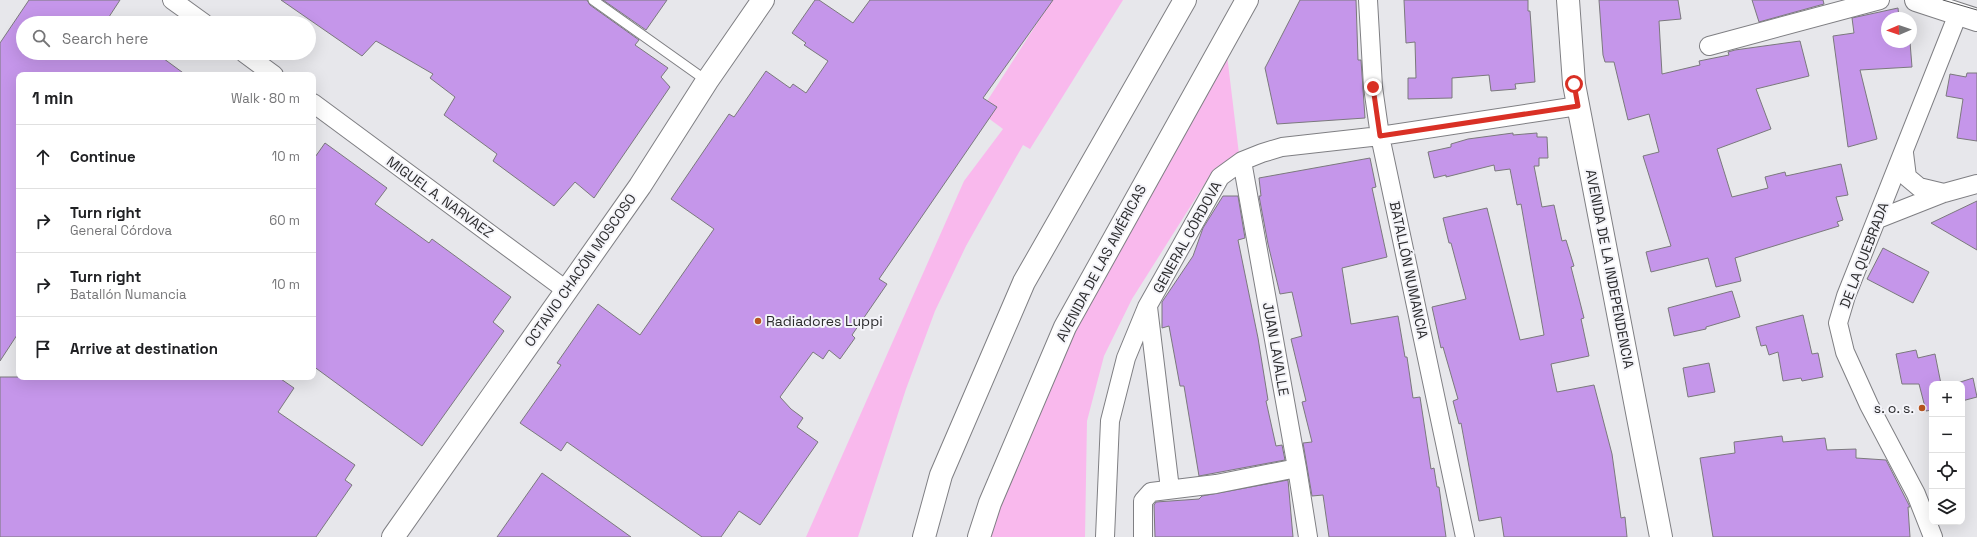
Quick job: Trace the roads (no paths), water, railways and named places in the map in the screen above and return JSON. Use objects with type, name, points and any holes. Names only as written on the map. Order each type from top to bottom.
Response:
[{"type":"main road","name":"OCTAVIO CHACÓN MOSCOSO","points":[[393,537],[640,186],[707,81],[763,0]]},
{"type":"main road","points":[[924,537],[941,475],[1024,282],[1185,0]]},
{"type":"main road","name":"AVENIDA DE LAS AMÉRICAS","points":[[979,537],[990,503],[1065,327],[1247,0]]},
{"type":"main road","name":"AVENIDA DE LA INDEPENDENCIA","points":[[1568,0],[1574,84],[1661,537]]},
{"type":"main road","points":[[1916,0],[1967,17]]},
{"type":"street","points":[[172,0],[194,16]]},
{"type":"street","name":"BATALLÓN NUMANCIA","points":[[1368,0],[1373,87],[1380,136],[1465,537]]},
{"type":"street","points":[[1709,46],[1880,0]]},
{"type":"street","name":"DE LA QUEBRADA","points":[[1933,537],[1916,494],[1869,405],[1845,352],[1838,323],[1846,296],[1904,151],[1967,17]]},
{"type":"street","points":[[254,60],[270,72]]},
{"type":"street","name":"MIGUEL A. NARVAEZ","points":[[316,105],[566,290]]},
{"type":"street","name":"GENERAL CÓRDOVA","points":[[1105,537],[1110,421],[1126,358],[1148,307],[1220,177],[1242,161],[1262,152],[1282,147],[1380,136],[1578,106]]},
{"type":"street","points":[[1904,151],[1908,176],[1919,187],[1944,193]]},
{"type":"street","name":"JUAN LAVALLE","points":[[1242,161],[1298,468],[1308,537]]},
{"type":"street","points":[[1878,219],[1944,193],[1977,184]]},
{"type":"street","points":[[1148,307],[1170,489]]},
{"type":"street","points":[[1144,537],[1143,501],[1151,492],[1216,484],[1298,468]]},
{"type":"lane","points":[[593,0],[707,81]]},
{"type":"tram line","points":[[1943,0],[1977,10]]},
{"type":"place","name":"Radiadores Luppi","points":[[758,321]]},
{"type":"place","name":"s. o. s.","points":[[1922,408]]}]
